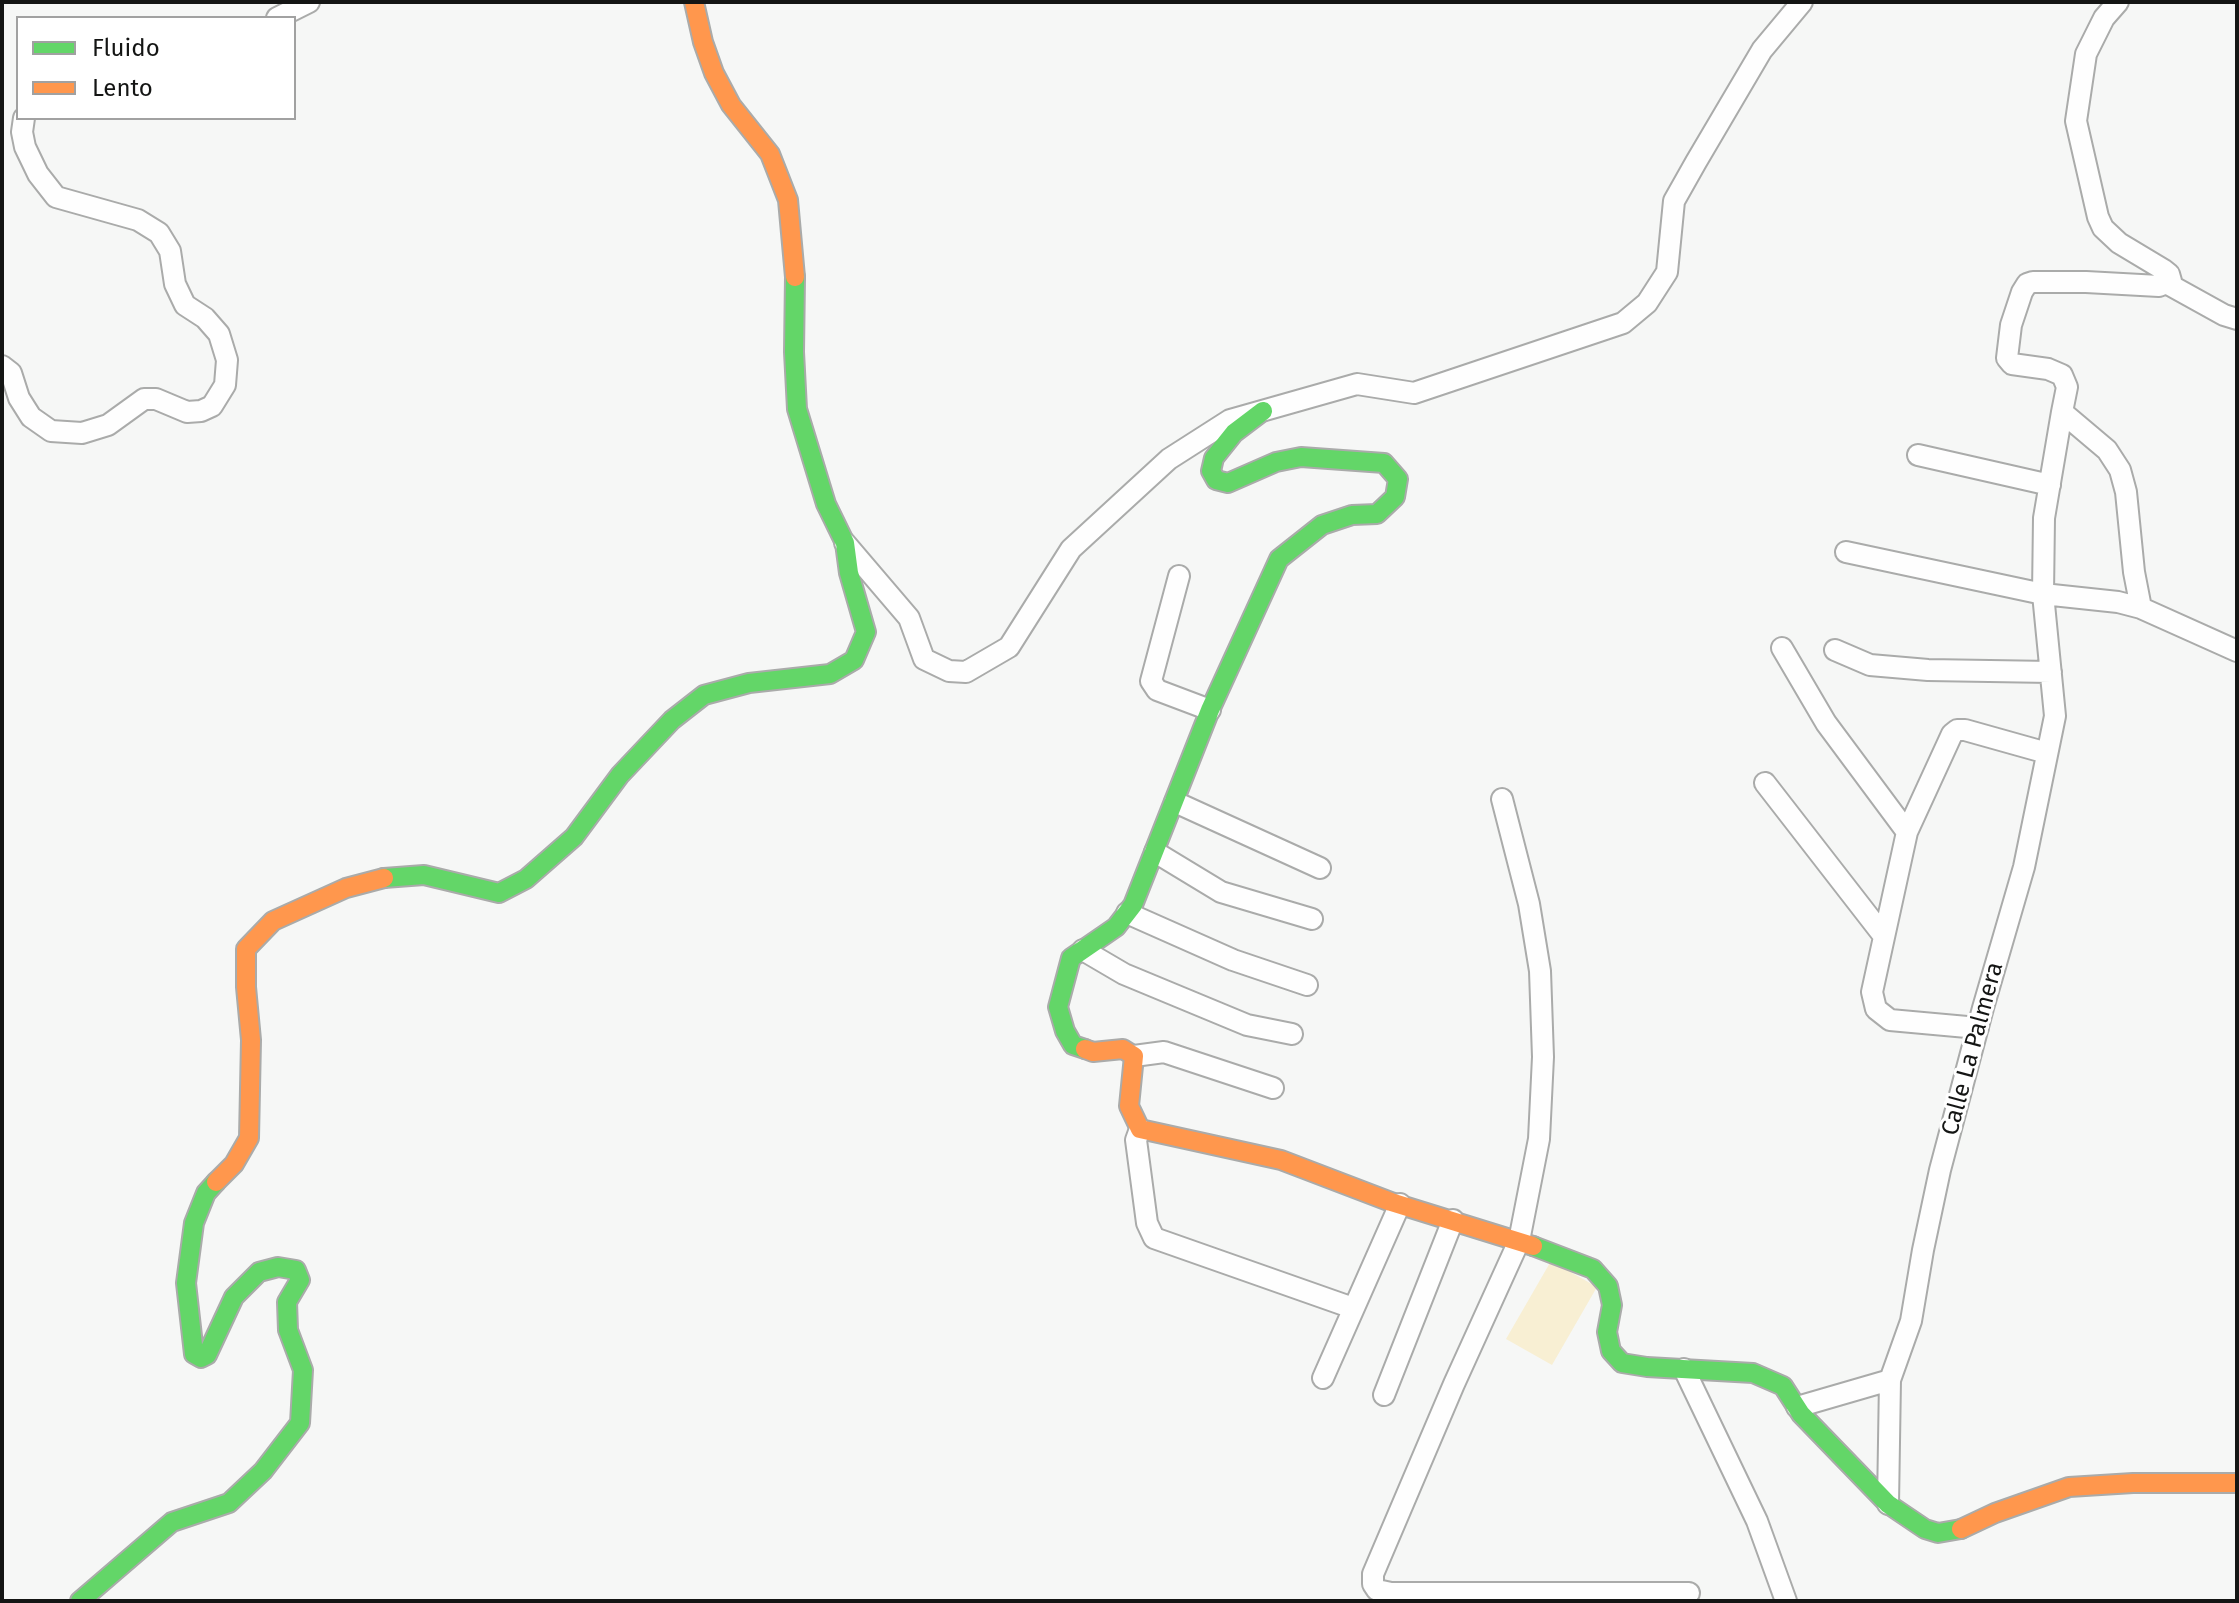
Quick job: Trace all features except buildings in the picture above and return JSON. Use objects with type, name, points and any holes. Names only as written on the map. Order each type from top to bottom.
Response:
[{"type":"street","points":[[281,16],[309,2]]},
{"type":"street","points":[[695,2],[703,42],[714,73],[731,105],[770,154],[788,200],[795,267],[797,409],[826,504],[845,543],[909,618],[924,659],[949,671],[966,672],[1009,647],[1071,549],[1169,459],[1230,420],[1357,384],[1414,393],[1623,323],[1647,303],[1667,272],[1674,201],[1762,50],[1802,2]]},
{"type":"street","points":[[2118,2],[2104,18],[2086,54],[2076,121],[2098,217],[2103,228],[2119,243],[2169,274],[2171,279],[2168,284],[2237,319]]},
{"type":"street","points":[[2,366],[11,373],[19,398],[31,417],[51,431],[82,433],[108,425],[144,399],[156,399],[187,412],[201,411],[212,406],[225,385],[227,360],[219,334],[205,318],[185,305],[175,284],[170,251],[159,233],[138,220],[56,197],[38,174],[25,147],[24,120]]},
{"type":"street","name":"Calle La Palmera","points":[[1888,1504],[1890,1380],[1911,1321],[1940,1170],[2024,867],[2055,716],[2043,594],[2044,518],[2067,387],[2062,375],[2048,369],[2012,364],[2007,358],[2011,325],[2024,288],[2033,282],[2168,284]]},
{"type":"street","points":[[1263,411],[1234,433],[1214,458],[1211,471],[1216,480],[1228,483],[1276,462],[1301,457],[1384,463],[1398,479],[1395,497],[1377,514],[1352,515],[1322,525],[1279,559],[1210,710],[1133,905],[1116,927],[1071,958],[1058,1007],[1073,1045],[1093,1052],[1123,1049],[1134,1056],[1164,1052],[1273,1088]]},
{"type":"street","points":[[2062,412],[2107,450],[2120,470],[2126,492],[2141,608]]},
{"type":"street","points":[[1918,455],[2050,485]]},
{"type":"street","points":[[80,1601],[172,1522],[229,1503],[263,1471],[300,1423],[303,1370],[288,1330],[287,1302],[300,1280],[296,1270],[278,1267],[259,1272],[234,1297],[207,1355],[201,1358],[194,1354],[192,1347],[186,1283],[194,1223],[206,1193],[234,1164],[249,1138],[251,1040],[246,949],[273,921],[346,888],[390,876],[424,875],[499,893],[526,879],[574,837],[620,775],[672,720],[704,695],[749,683],[830,674],[854,660],[866,632],[849,573],[845,543]]},
{"type":"street","points":[[1846,552],[2043,594],[2118,602],[2141,608],[2237,651]]},
{"type":"street","points":[[1179,576],[1151,681],[1157,690],[1210,710]]},
{"type":"street","points":[[1782,648],[1826,723],[1907,832]]},
{"type":"street","points":[[1835,650],[1870,665],[1899,668],[2051,672]]},
{"type":"street","points":[[1978,1028],[1890,1020],[1876,1009],[1872,992],[1907,832],[1952,734],[1957,730],[2047,753]]},
{"type":"street","points":[[1765,783],[1883,935]]},
{"type":"street","points":[[1502,799],[1529,904],[1540,971],[1543,1057],[1539,1139],[1519,1241],[1373,1574],[1373,1584],[1377,1590],[1391,1593],[1689,1593]]},
{"type":"street","points":[[1175,802],[1320,868]]},
{"type":"street","points":[[1155,852],[1221,892],[1312,919]]},
{"type":"street","points":[[1127,913],[1233,960],[1307,985]]},
{"type":"street","points":[[1083,950],[1124,974],[1247,1025],[1292,1034]]},
{"type":"street","points":[[1134,1056],[1129,1106],[1140,1129],[1136,1140],[1147,1223],[1154,1238],[1353,1308]]},
{"type":"street","points":[[1140,1129],[1281,1160],[1593,1269],[1608,1286],[1612,1305],[1607,1332],[1611,1351],[1622,1363],[1753,1373],[1783,1386],[1797,1407],[1888,1504],[1925,1529],[1938,1533],[1957,1531],[1995,1513],[2069,1487],[2133,1483],[2237,1483]]},
{"type":"street","points":[[1323,1378],[1400,1204]]},
{"type":"street","points":[[1384,1395],[1453,1220]]},
{"type":"street","points":[[1684,1369],[1757,1521],[1786,1601]]},
{"type":"street","points":[[1797,1407],[1890,1380]]},
{"type":"shaded area","points":[[1551,1261],[1597,1287],[1552,1365],[1506,1339]]},
{"type":"traffic: fast","points":[[384,878],[424,875],[499,893],[526,879],[574,837],[620,775],[672,720],[704,695],[749,683],[830,674],[854,660],[866,632],[849,573],[845,543],[826,504],[797,409],[795,277]]},
{"type":"traffic: fast","points":[[1085,1049],[1073,1045],[1058,1007],[1071,958],[1116,927],[1133,905],[1210,710],[1279,559],[1322,525],[1352,515],[1377,514],[1395,497],[1398,479],[1384,463],[1301,457],[1276,462],[1228,483],[1216,480],[1211,471],[1214,458],[1234,433],[1263,411]]},
{"type":"traffic: fast","points":[[80,1601],[172,1522],[229,1503],[263,1471],[300,1423],[303,1370],[288,1330],[287,1302],[300,1280],[296,1270],[278,1267],[259,1272],[234,1297],[207,1355],[201,1358],[194,1354],[186,1283],[194,1223],[206,1193],[216,1182]]},
{"type":"traffic: fast","points":[[1533,1246],[1593,1269],[1608,1286],[1612,1305],[1607,1332],[1611,1351],[1622,1363],[1753,1373],[1783,1386],[1801,1414],[1888,1504],[1925,1529],[1938,1533],[1961,1529]]},
{"type":"traffic: slow","points":[[694,2],[714,73],[731,105],[770,154],[788,200],[795,277]]},
{"type":"traffic: slow","points":[[216,1182],[234,1164],[249,1138],[251,1040],[246,949],[273,921],[346,888],[384,878]]},
{"type":"traffic: slow","points":[[1085,1049],[1093,1052],[1123,1049],[1134,1056],[1129,1106],[1140,1129],[1281,1160],[1391,1202],[1533,1246]]},
{"type":"traffic: slow","points":[[1961,1529],[1995,1513],[2069,1487],[2133,1483],[2237,1483]]}]
